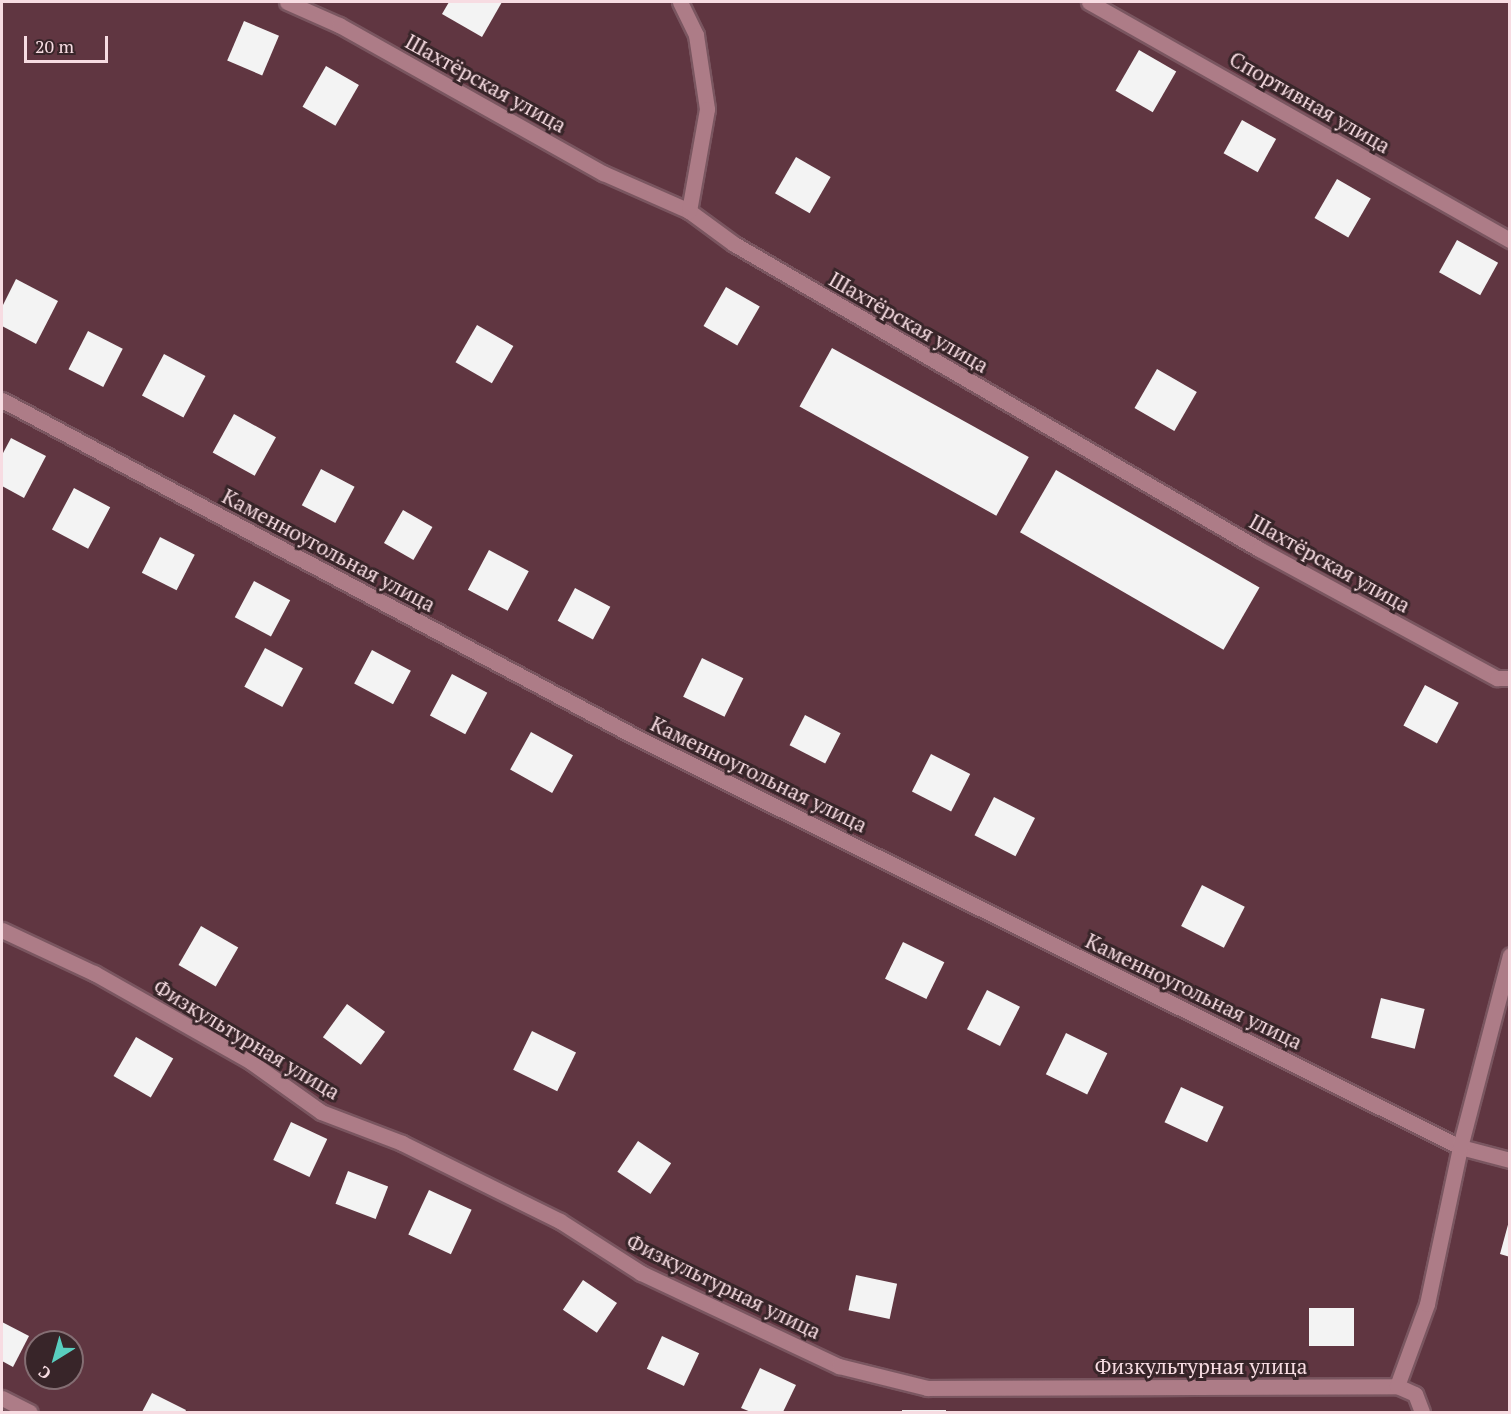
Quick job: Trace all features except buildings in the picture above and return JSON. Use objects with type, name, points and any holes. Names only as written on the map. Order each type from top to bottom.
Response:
[{"type":"street","name":"Шахтёрская улица","points":[[287,2],[339,25],[603,173],[689,211],[734,244],[1259,549],[1497,678],[1509,678]]},
{"type":"street","points":[[680,2],[696,35],[707,109],[689,211]]},
{"type":"street","name":"Спортивная улица","points":[[1089,2],[1509,240]]},
{"type":"street","name":"Каменноугольная улица","points":[[2,400],[632,735],[1460,1147],[1509,1160]]},
{"type":"street","name":"Физкультурная улица","points":[[2,930],[94,973],[251,1062],[321,1112],[402,1143],[561,1221],[641,1273],[839,1366],[927,1388],[1397,1386]]},
{"type":"street","points":[[1422,1413],[1415,1394],[1397,1386],[1427,1304],[1460,1147],[1509,955]]},
{"type":"street","points":[[2,1398],[30,1413]]}]
